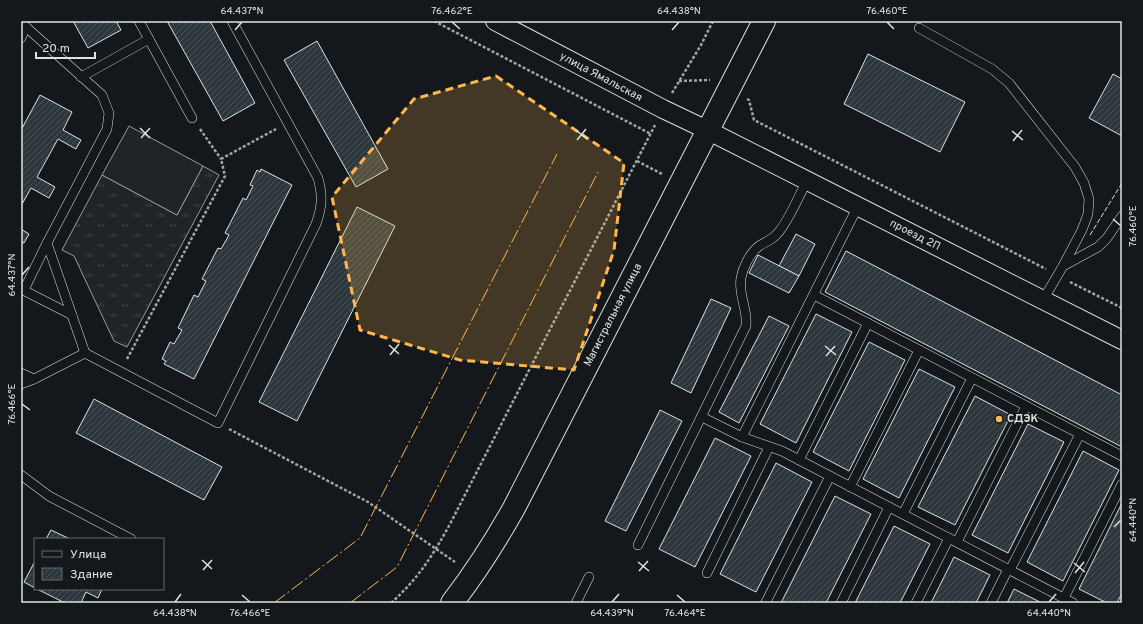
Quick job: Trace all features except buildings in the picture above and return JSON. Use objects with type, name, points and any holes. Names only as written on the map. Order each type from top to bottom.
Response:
[{"type":"main road","name":"Магистральная улица","points":[[452,603],[494,543],[514,508],[764,21]]},
{"type":"street","name":"улица Ямальская","points":[[495,21],[663,109],[707,130]]},
{"type":"street","name":"проезд 2П","points":[[707,130],[1122,340]]},
{"type":"lane","points":[[139,21],[192,118]]},
{"type":"lane","points":[[47,243],[85,353],[218,424],[316,224],[321,209],[322,193],[318,178],[232,21]]},
{"type":"lane","points":[[21,38],[24,25],[102,95],[109,113],[107,130],[23,289],[72,315]]},
{"type":"lane","points":[[919,28],[992,69],[1009,83],[1075,167],[1084,183],[1089,199],[1088,214],[1082,230],[1043,300]]},
{"type":"lane","points":[[81,77],[149,39]]},
{"type":"lane","points":[[638,544],[746,326],[746,310],[740,286],[744,269],[753,251],[771,240],[784,225],[807,181]]},
{"type":"lane","points":[[742,437],[858,206]]},
{"type":"lane","points":[[1063,266],[1098,247],[1107,238],[1122,216]]},
{"type":"lane","points":[[814,295],[1122,456]]},
{"type":"lane","points":[[799,460],[868,323]]},
{"type":"lane","points":[[850,487],[919,350]]},
{"type":"lane","points":[[21,384],[85,353]]},
{"type":"lane","points":[[21,373],[34,379]]},
{"type":"lane","points":[[903,514],[972,378]]},
{"type":"lane","points":[[916,603],[953,540],[1026,406]]},
{"type":"lane","points":[[702,417],[742,437],[782,451],[1069,601],[1122,484]]},
{"type":"lane","points":[[991,603],[1080,434]]},
{"type":"lane","points":[[706,573],[769,446]]},
{"type":"lane","points":[[21,475],[48,496],[129,538]]},
{"type":"lane","points":[[766,602],[830,476]]},
{"type":"lane","points":[[841,603],[889,507]]},
{"type":"lane","points":[[576,603],[589,577]]},
{"type":"path","points":[[391,603],[409,587],[436,549],[468,490],[651,134],[434,21]]},
{"type":"path","points":[[679,81],[701,45],[713,21]]},
{"type":"path","points":[[121,372],[225,176],[222,159],[192,118]]},
{"type":"path","points":[[754,120],[1122,308]]},
{"type":"path","points":[[222,159],[288,122]]},
{"type":"path","points":[[218,424],[368,502],[436,549]]},
{"type":"highlighted area","points":[[496,76],[624,163],[614,250],[574,370],[460,360],[360,330],[332,197],[414,99]]},
{"type":"green space","points":[[129,126],[203,166],[177,215],[102,175]]},
{"type":"green space","points":[[203,166],[219,175],[127,347],[114,341],[74,256],[62,250],[102,175],[177,215]]},
{"type":"fence","points":[[1090,235],[1122,183]]},
{"type":"power","points":[[274,603],[360,538],[557,154]]},
{"type":"power","points":[[350,603],[397,567],[598,172]]},
{"type":"place","name":"СДЭК","points":[[999,419]]}]
